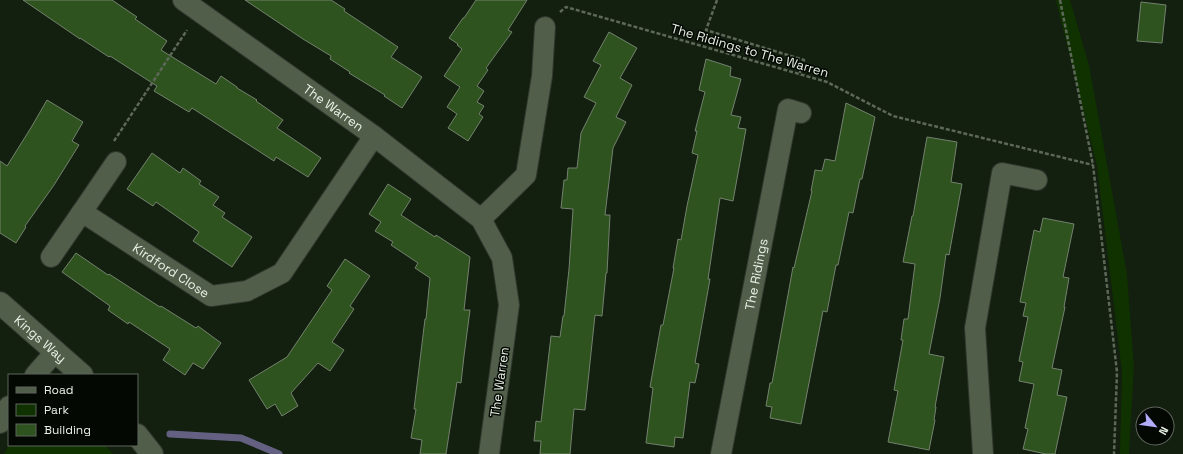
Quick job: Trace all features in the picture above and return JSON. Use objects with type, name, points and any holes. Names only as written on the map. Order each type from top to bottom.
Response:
[{"type":"street","name":"The Warren","points":[[191,5],[374,136],[481,220],[502,258],[509,305],[489,454]]},
{"type":"street","points":[[481,220],[526,176],[542,76],[544,28]]},
{"type":"street","name":"The Ridings","points":[[722,454],[721,451],[788,109],[801,113]]},
{"type":"street","name":"Kirdford Close","points":[[82,212],[211,296],[247,291],[282,273],[374,136]]},
{"type":"street","points":[[51,257],[116,162]]},
{"type":"street","points":[[983,454],[975,328],[1002,173],[1037,180]]},
{"type":"street","name":"Kings Way","points":[[0,303],[81,374]]},
{"type":"street","points":[[36,374],[56,351]]},
{"type":"street","points":[[0,423],[8,408]]},
{"type":"street","points":[[138,436],[152,454]]},
{"type":"path","points":[[716,0],[706,30],[804,60],[799,75]]},
{"type":"path","points":[[1060,0],[1093,164],[1118,372],[1114,454]]},
{"type":"path","points":[[116,162],[114,142],[191,5]]},
{"type":"path","name":"The Ridings to The Warren","points":[[544,28],[566,7],[827,82],[893,116],[1093,164]]},
{"type":"green space","points":[[1056,0],[1070,0],[1089,65],[1127,274],[1134,367],[1129,454],[1120,454],[1122,372],[1097,166]]},
{"type":"green space","points":[[8,446],[106,446],[113,454],[4,454]]},
{"type":"building","points":[[23,0],[112,0],[137,17],[135,19],[167,41],[161,50],[216,84],[221,76],[257,100],[256,101],[283,120],[277,128],[321,158],[308,177],[276,157],[274,161],[192,108],[189,112],[154,91],[157,86],[80,39]]},
{"type":"building","points":[[245,0],[331,0],[345,9],[344,11],[398,47],[391,57],[422,77],[402,108],[384,96],[385,95],[349,73],[350,72],[330,59],[331,56]]},
{"type":"building","points":[[476,0],[527,0],[508,30],[512,32],[486,68],[488,70],[477,86],[484,91],[477,102],[484,106],[479,114],[483,117],[468,141],[448,128],[457,114],[447,107],[460,87],[444,76],[462,49],[457,45],[458,44],[449,38]]},
{"type":"building","points":[[1141,2],[1166,5],[1162,43],[1137,41]]},
{"type":"building","points":[[609,32],[637,48],[620,78],[632,85],[616,117],[626,122],[613,148],[605,215],[610,215],[607,273],[602,316],[595,315],[585,410],[574,409],[570,454],[540,454],[541,441],[534,441],[536,421],[541,422],[551,336],[560,337],[564,316],[569,269],[573,209],[561,208],[564,180],[567,180],[568,168],[577,168],[581,133],[596,103],[584,97],[601,65],[593,61]]},
{"type":"building","points":[[706,59],[731,67],[730,76],[741,79],[731,115],[741,117],[738,128],[746,129],[733,201],[720,198],[708,279],[710,279],[695,363],[699,364],[695,383],[690,382],[683,438],[675,437],[674,447],[646,443],[653,388],[650,387],[661,325],[663,325],[674,268],[678,239],[681,240],[698,155],[692,153],[697,131],[695,131],[705,92],[699,90]]},
{"type":"building","points":[[47,100],[83,122],[72,141],[79,145],[54,185],[25,226],[26,227],[16,243],[0,233],[0,161],[7,166]]},
{"type":"building","points":[[846,103],[875,117],[853,213],[849,212],[838,265],[836,265],[827,312],[823,311],[801,424],[770,418],[772,407],[766,406],[770,383],[772,383],[793,267],[794,268],[812,191],[815,170],[822,171],[825,159],[835,161]]},
{"type":"building","points":[[927,137],[957,142],[951,182],[962,184],[949,255],[946,254],[940,298],[929,354],[944,357],[929,450],[888,442],[898,391],[894,390],[903,340],[901,340],[904,319],[908,319],[915,264],[903,262]]},
{"type":"building","points":[[152,153],[180,173],[183,168],[201,181],[199,184],[219,197],[213,205],[225,213],[222,217],[252,237],[232,267],[193,241],[199,232],[156,202],[153,206],[127,189]]},
{"type":"building","points":[[388,184],[411,199],[401,215],[470,257],[464,310],[470,310],[461,383],[457,382],[446,454],[420,454],[422,440],[411,438],[416,409],[414,409],[430,278],[415,268],[418,263],[391,245],[393,242],[375,231],[381,222],[369,214]]},
{"type":"building","points":[[1043,218],[1074,224],[1063,277],[1069,278],[1065,307],[1052,368],[1062,370],[1057,395],[1067,397],[1055,454],[1046,454],[1023,449],[1028,429],[1025,428],[1034,384],[1019,381],[1023,362],[1019,361],[1028,317],[1023,316],[1026,303],[1020,302],[1034,230],[1040,232]]},
{"type":"building","points":[[76,253],[108,275],[109,274],[160,307],[161,306],[196,328],[198,326],[221,343],[203,369],[193,363],[185,375],[163,360],[170,349],[129,322],[128,324],[108,310],[110,306],[62,272]]},
{"type":"building","points":[[345,259],[370,276],[350,306],[354,309],[332,342],[344,350],[330,371],[318,363],[291,393],[298,406],[282,416],[275,404],[267,409],[249,380],[287,357],[332,290],[327,286]]},
{"type":"waterway","points":[[170,434],[241,438],[279,454]]}]
